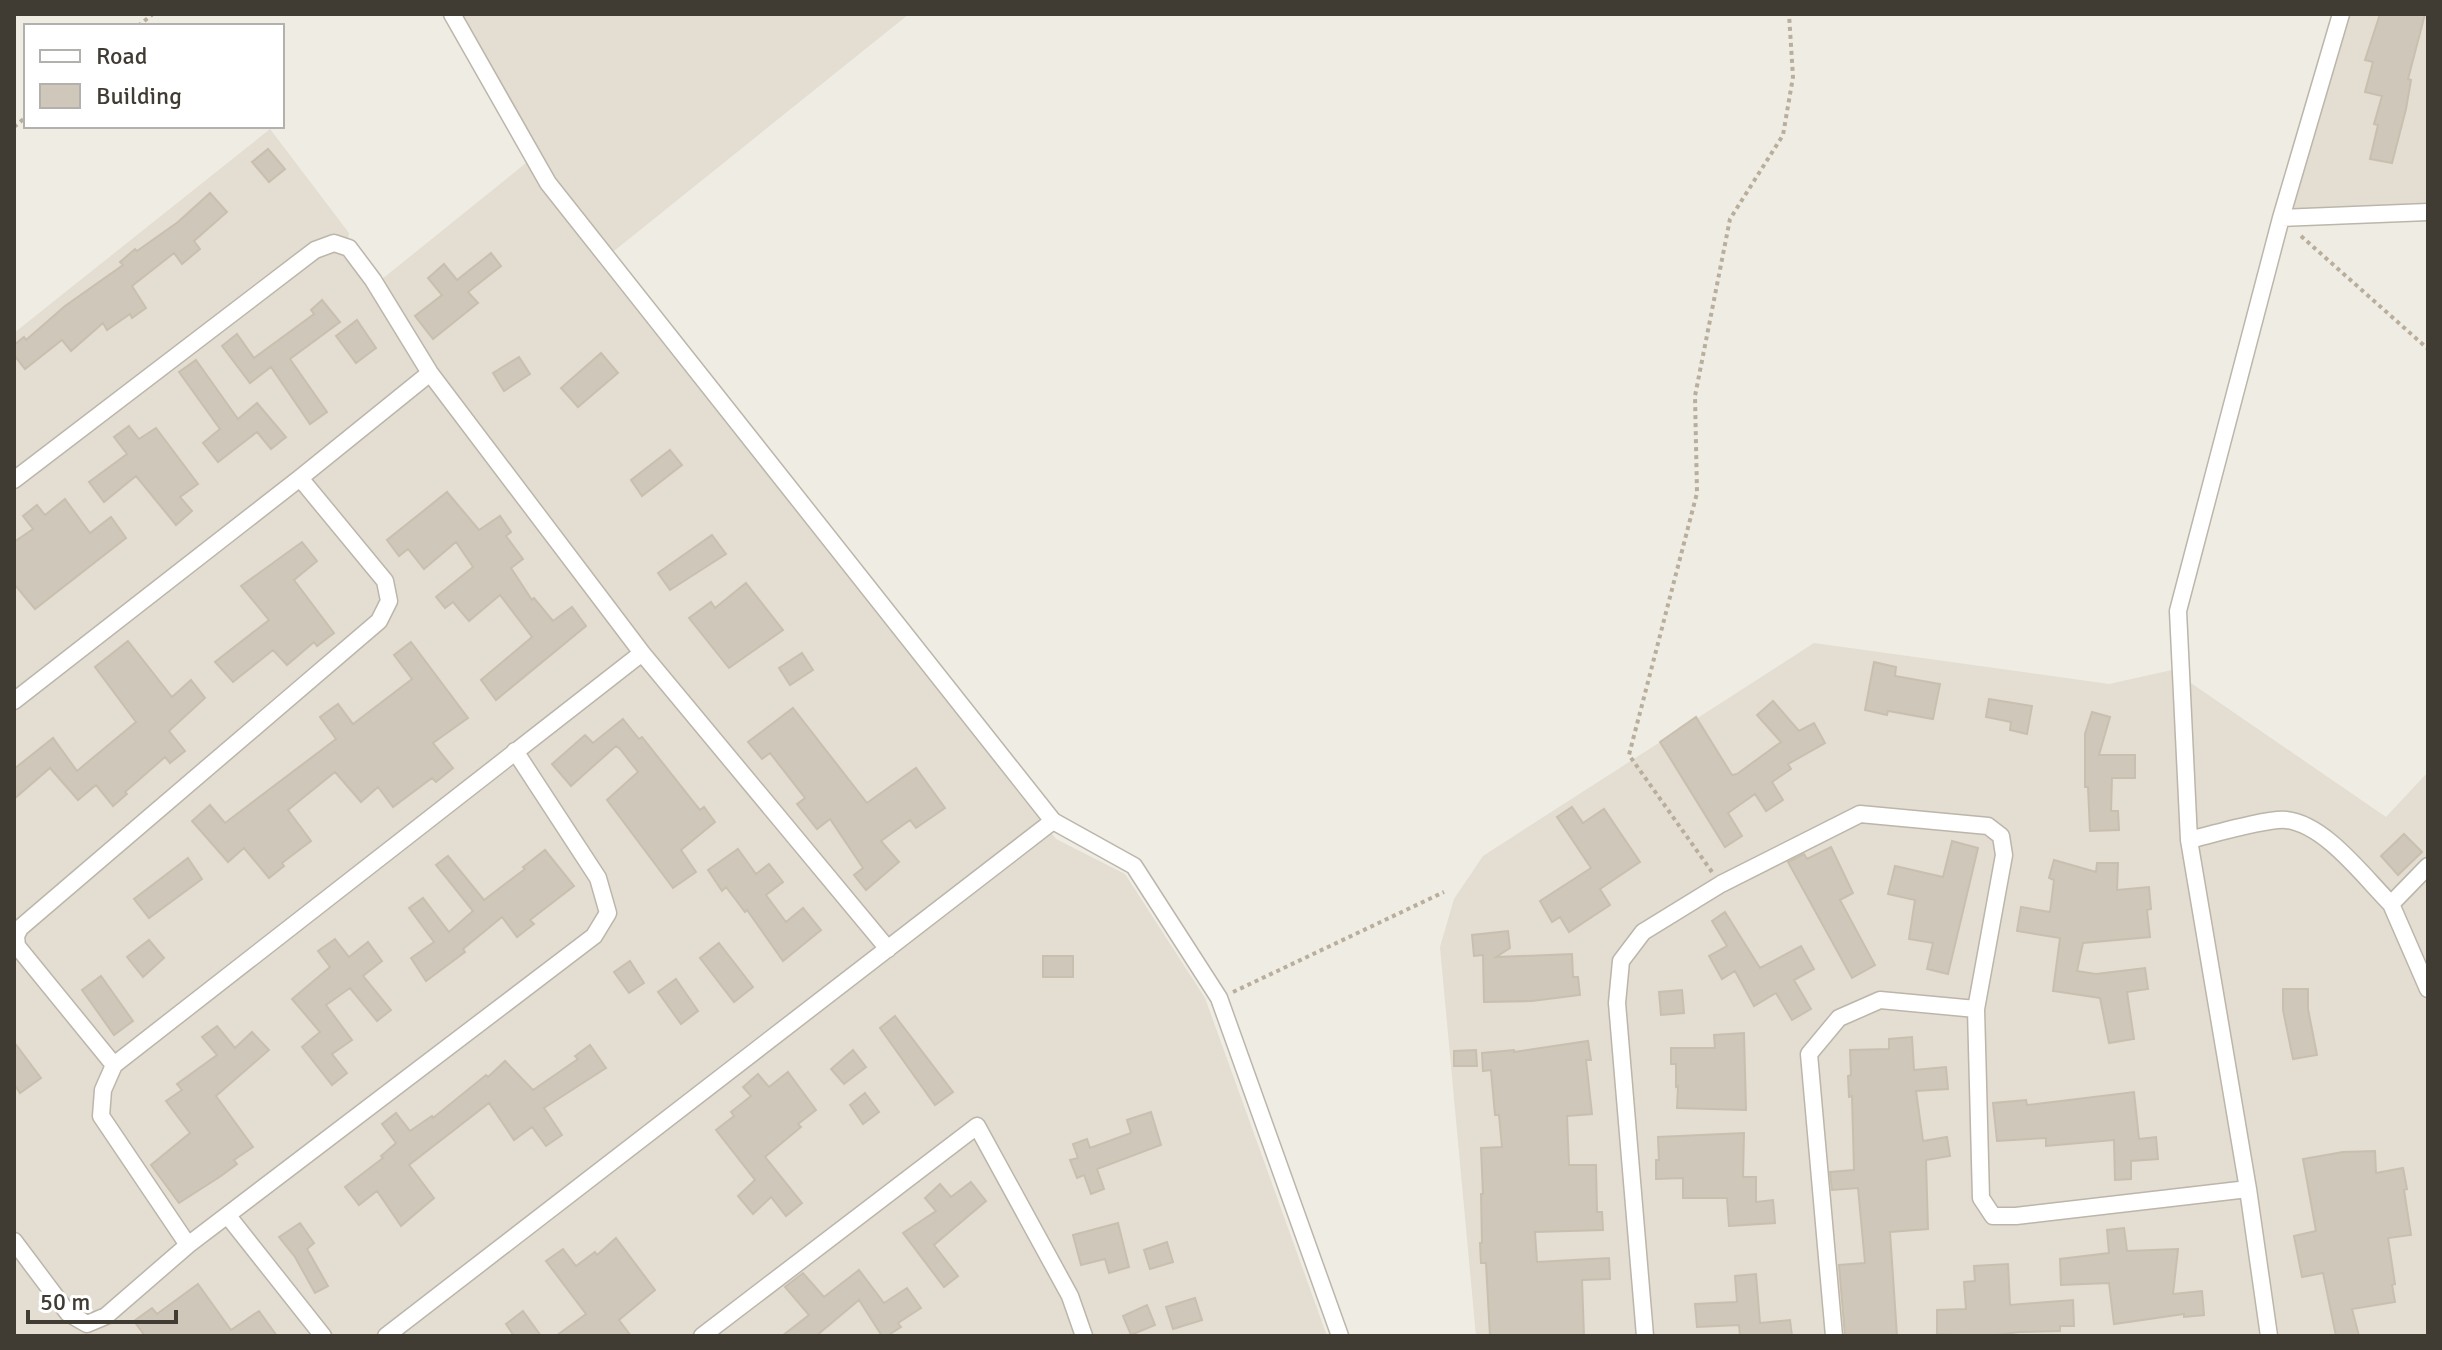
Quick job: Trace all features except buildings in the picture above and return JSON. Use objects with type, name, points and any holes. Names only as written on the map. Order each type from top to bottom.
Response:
[{"type":"street","points":[[452,14],[548,183],[1053,821],[1134,866],[1219,998],[1340,1336]]},
{"type":"street","points":[[2269,1336],[2248,1189],[2189,840],[2178,611],[2281,218],[2341,14]]},
{"type":"street","points":[[2281,218],[2428,212]]},
{"type":"street","points":[[14,480],[315,250],[334,243],[349,248],[373,280],[430,373],[642,653],[888,949]]},
{"type":"street","points":[[14,701],[430,373]]},
{"type":"street","points":[[114,1065],[17,946],[16,936],[20,928],[379,621],[389,601],[385,581],[300,478]]},
{"type":"street","points":[[188,1245],[101,1116],[103,1090],[114,1065],[642,653]]},
{"type":"street","points":[[14,1241],[68,1313],[87,1324],[106,1316],[188,1245],[594,936],[608,913],[598,878],[515,751]]},
{"type":"street","points":[[1645,1336],[1617,1003],[1621,961],[1643,932],[1721,884],[1860,814],[1988,826],[2001,836],[2004,855],[1976,1009],[1981,1198],[1993,1216],[2016,1216],[2248,1189]]},
{"type":"street","points":[[2189,840],[2284,820],[2303,824],[2320,833],[2391,904],[2428,989]]},
{"type":"street","points":[[386,1336],[1053,821]]},
{"type":"street","points":[[2391,904],[2428,866]]},
{"type":"street","points":[[1834,1336],[1809,1054],[1839,1018],[1880,1000],[1976,1009]]},
{"type":"street","points":[[702,1336],[977,1126],[1070,1296],[1084,1336]]},
{"type":"street","points":[[228,1216],[323,1336]]},
{"type":"path","points":[[1721,884],[1629,755],[1697,493],[1695,396],[1730,219],[1783,135],[1793,77],[1789,14]]},
{"type":"path","points":[[2281,218],[2428,349]]},
{"type":"path","points":[[1219,998],[1444,892]]},
{"type":"shaded area","points":[[457,14],[909,14],[599,263],[1056,839],[1125,874],[1205,998],[1327,1336],[14,1336],[14,333],[270,129],[349,233],[346,253],[371,288],[536,155]]},
{"type":"shaded area","points":[[2349,14],[2428,14],[2428,207],[2292,211]]},
{"type":"shaded area","points":[[1814,643],[2109,684],[2172,670],[2386,817],[2428,772],[2428,1336],[1476,1336],[1440,947],[1454,899],[1483,856]]}]
